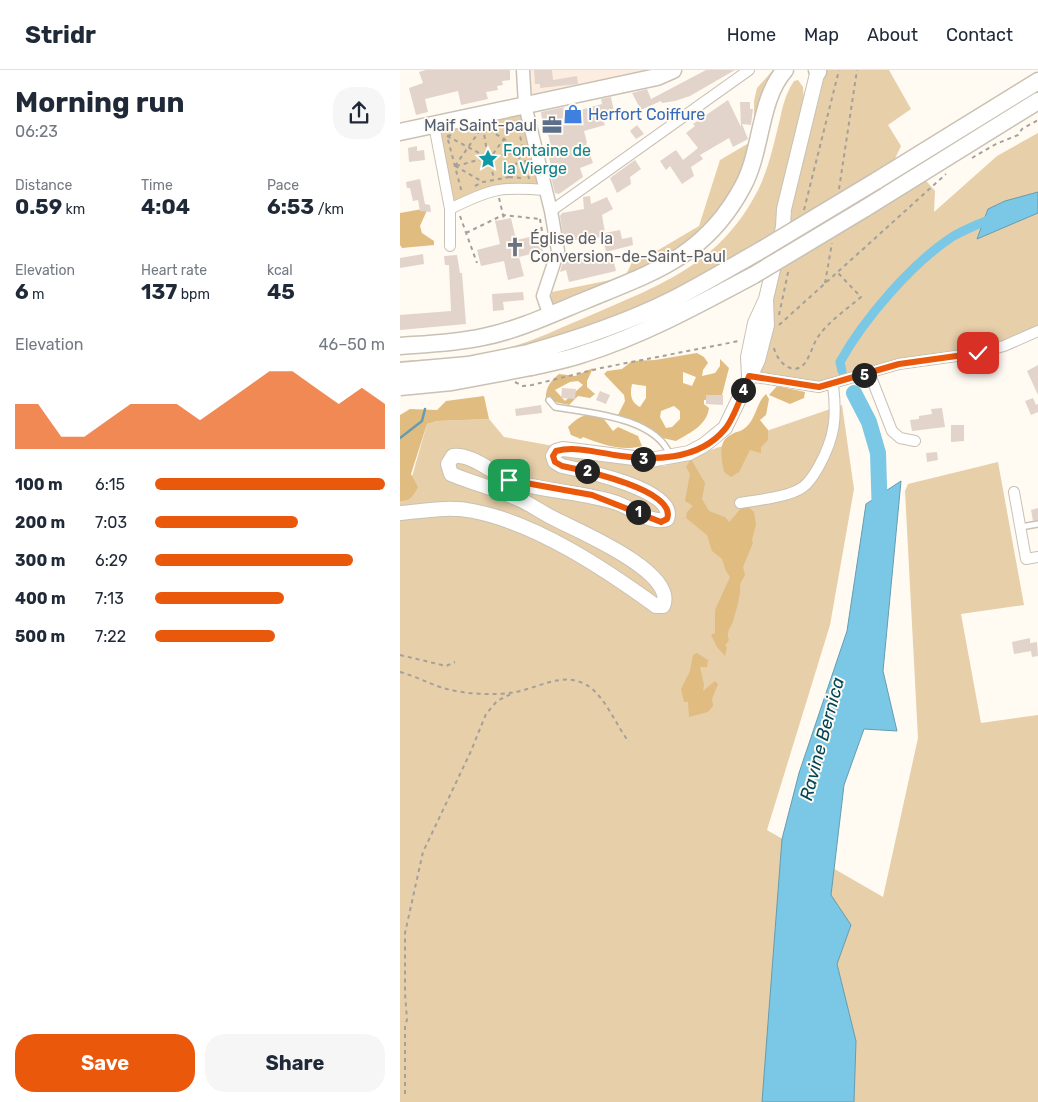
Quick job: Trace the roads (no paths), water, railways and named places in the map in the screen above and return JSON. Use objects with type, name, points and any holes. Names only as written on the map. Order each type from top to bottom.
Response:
[{"type":"main road","points":[[400,132],[657,77],[673,70]]},
{"type":"main road","points":[[400,346],[484,337],[549,314],[666,266],[715,228],[728,212],[750,170],[770,95],[785,70]]},
{"type":"main road","points":[[749,376],[748,357],[755,323],[766,299],[783,227],[799,183],[820,71]]},
{"type":"main road","points":[[783,227],[784,209],[820,71]]},
{"type":"main road","points":[[400,387],[452,382],[530,360],[638,316],[673,299],[763,249],[1038,81]]},
{"type":"main road","points":[[400,372],[582,355],[616,342],[689,310],[754,275],[1036,107]]},
{"type":"main road","points":[[400,513],[450,509],[472,511],[500,519],[530,531],[596,565],[660,607],[665,601],[663,591],[656,579],[645,569],[599,540],[523,501],[451,474],[448,464],[453,456],[463,455],[509,480],[592,495],[661,522],[667,519],[669,513],[667,507],[659,499],[620,481],[562,466],[555,462],[553,456],[556,451],[563,449],[650,460],[671,457],[704,445],[725,428],[762,348],[766,325],[766,299]]},
{"type":"street","points":[[523,70],[525,105],[558,251],[543,296],[549,314]]},
{"type":"street","points":[[549,213],[749,70]]},
{"type":"street","points":[[434,125],[450,209],[450,246]]},
{"type":"street","points":[[450,209],[482,192],[511,187],[545,190]]},
{"type":"street","points":[[749,376],[812,388],[833,385],[869,372],[931,358],[978,353],[1022,340],[1038,331]]},
{"type":"street","points":[[869,372],[892,431],[900,438],[915,441]]},
{"type":"street","points":[[740,503],[785,494],[803,488],[814,476],[830,447],[834,431],[833,385]]},
{"type":"street","points":[[1014,492],[1026,559],[1038,557]]},
{"type":"lane","points":[[549,400],[555,407],[598,413],[633,424],[662,443],[671,457]]},
{"type":"lane","points":[[1021,527],[1038,524]]},
{"type":"water","points":[[1038,192],[1038,213],[977,239],[988,209],[1005,201]]},
{"type":"water","points":[[901,481],[883,671],[897,731],[864,729],[844,785],[831,895],[851,925],[837,964],[856,1041],[854,1102],[762,1102],[782,839],[799,773],[847,631],[866,504]]},
{"type":"waterway","points":[[842,371],[840,362],[850,345],[875,311],[905,277],[936,248],[952,237],[994,217]]},
{"type":"waterway","name":"Ravine Bernica","points":[[854,393],[869,422],[878,453],[880,518]]},
{"type":"waterway","points":[[400,438],[422,421],[425,409]]},
{"type":"place","name":"Herfort Coiffure","points":[[573,114]]},
{"type":"place","name":"Maif Saint-paul","points":[[552,125]]},
{"type":"place","name":"Fontaine de la Vierge","points":[[488,159]]},
{"type":"place","name":"Église de la Conversion-de-Saint-Paul","points":[[515,247]]}]
